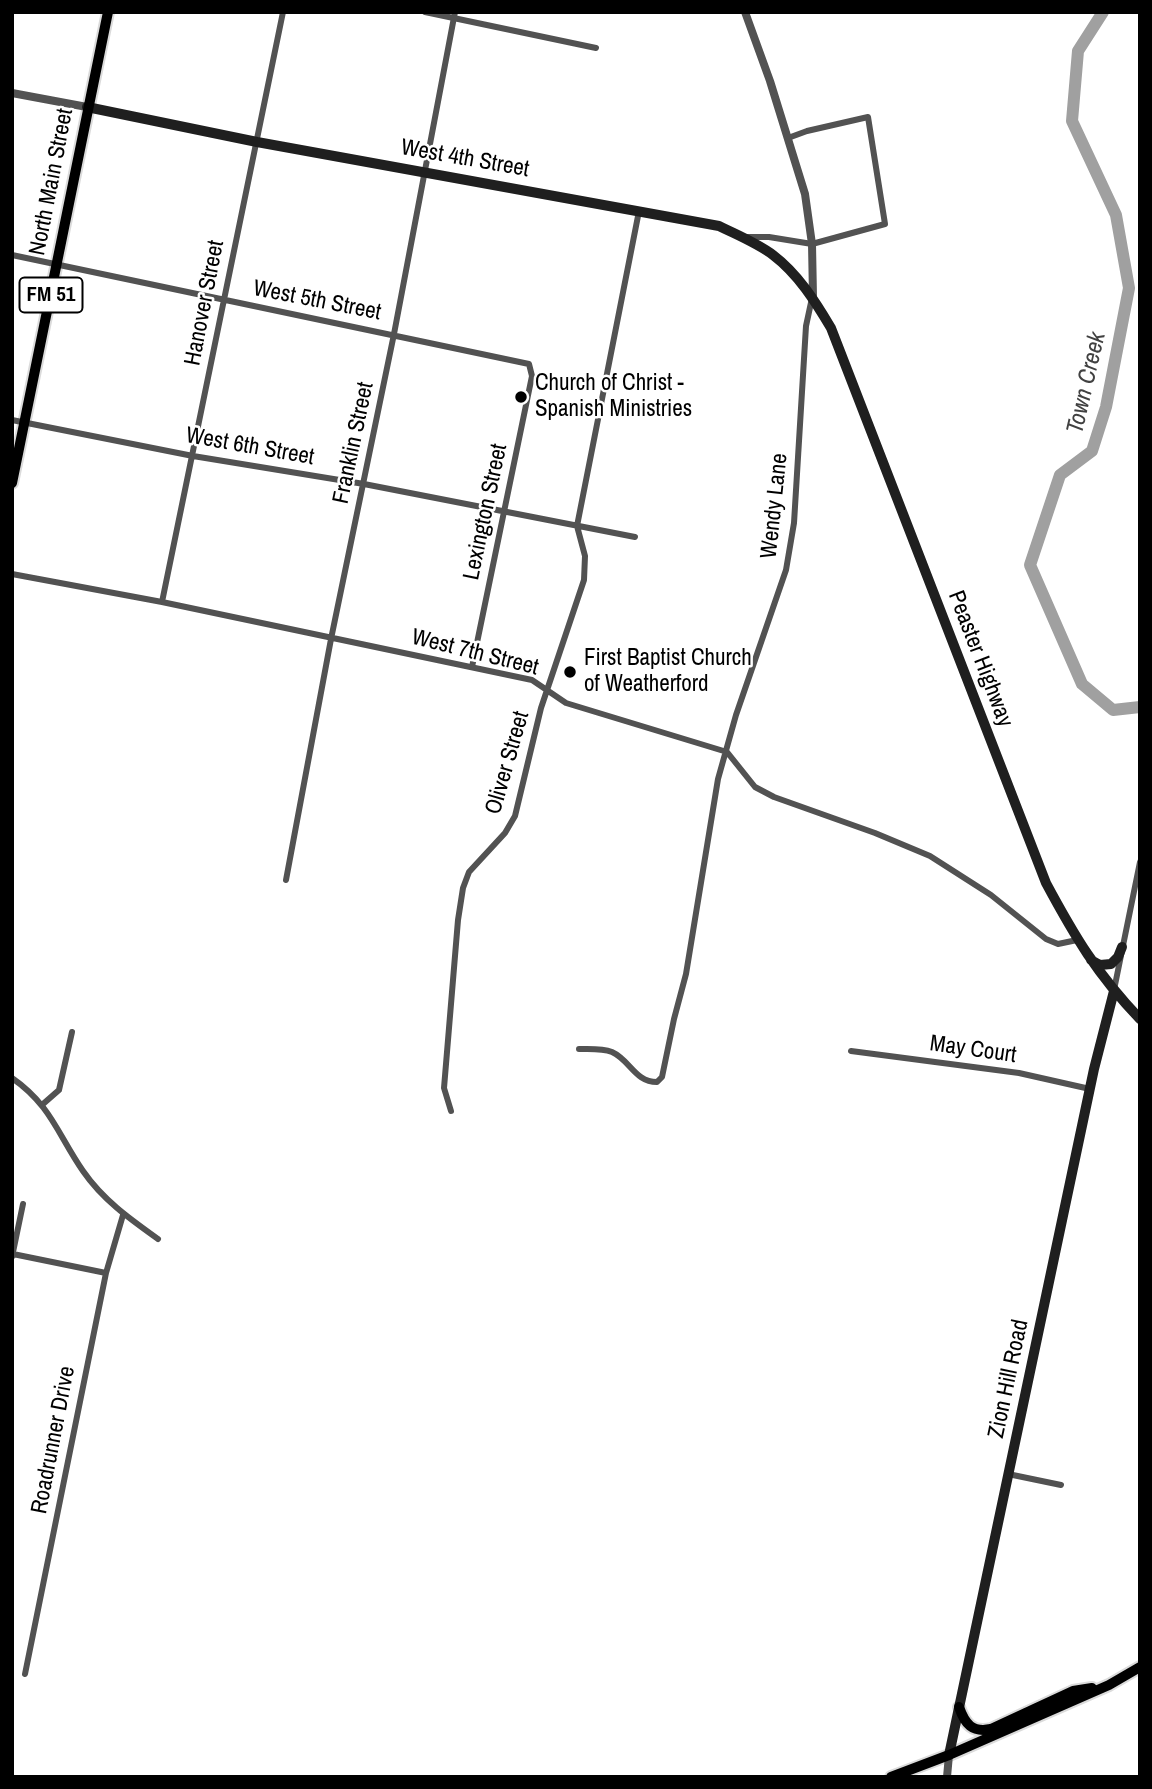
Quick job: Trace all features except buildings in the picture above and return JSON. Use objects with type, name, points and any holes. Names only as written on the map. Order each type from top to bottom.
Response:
[{"type":"main road","name":"North Main Street","points":[[12,483],[108,12]]},
{"type":"main road","name":"West 4th Street","points":[[87,107],[257,142],[719,226],[773,254],[813,297]]},
{"type":"main road","name":"Peaster Highway","points":[[813,297],[831,328],[1046,883],[1089,958],[1137,1016]]},
{"type":"main road","points":[[1089,958],[1100,965],[1111,964],[1122,947]]},
{"type":"main road","name":"Zion Hill Road","points":[[949,1755],[1090,1089],[1114,991]]},
{"type":"main road","points":[[1106,1020],[1113,1011],[1119,1010],[1127,1010],[1137,1016]]},
{"type":"main road","points":[[891,1777],[949,1755],[1109,1685],[1140,1667]]},
{"type":"main road","points":[[959,1707],[967,1724],[980,1732],[1073,1691],[1109,1685]]},
{"type":"street","name":"Hanover Street","points":[[162,602],[283,12]]},
{"type":"street","points":[[425,12],[455,15],[596,48]]},
{"type":"street","points":[[745,12],[805,194],[812,244],[813,297]]},
{"type":"street","name":"Franklin Street","points":[[286,880],[455,15]]},
{"type":"street","points":[[12,93],[87,107]]},
{"type":"street","points":[[742,237],[769,237],[812,244],[885,224],[868,117],[788,138]]},
{"type":"street","name":"Oliver Street","points":[[451,1111],[444,1088],[463,888],[469,872],[505,833],[515,816],[527,759],[584,580],[585,555],[577,526],[639,211]]},
{"type":"street","name":"West 5th Street","points":[[12,255],[529,364]]},
{"type":"street","name":"Wendy Lane","points":[[579,1049],[610,1051],[621,1057],[641,1079],[657,1082],[662,1077],[688,963],[718,779],[736,715],[786,570],[794,523],[806,326],[813,297]]},
{"type":"street","name":"Lexington Street","points":[[472,667],[532,376],[529,364]]},
{"type":"street","name":"West 6th Street","points":[[12,420],[635,537]]},
{"type":"street","name":"West 7th Street","points":[[12,574],[162,602],[532,680],[566,703],[727,752]]},
{"type":"street","points":[[727,752],[755,787],[774,797],[930,856],[991,895],[1046,939],[1058,944],[1077,940]]},
{"type":"street","points":[[1114,991],[1140,862]]},
{"type":"street","points":[[43,1104],[58,1090],[72,1032]]},
{"type":"street","name":"May Court","points":[[851,1051],[1019,1073],[1090,1089]]},
{"type":"street","points":[[12,1078],[43,1104],[82,1170],[99,1192],[123,1215],[158,1239]]},
{"type":"street","points":[[23,1204],[13,1256],[106,1273]]},
{"type":"street","name":"Roadrunner Drive","points":[[25,1674],[106,1273],[123,1215]]},
{"type":"street","points":[[1008,1474],[1061,1485]]},
{"type":"street","name":"Zion Hill Road","points":[[947,1777],[949,1755]]},
{"type":"waterway","name":"Town Creek","points":[[1103,12],[1078,51],[1072,121],[1116,215],[1129,288],[1106,407],[1092,451],[1060,475],[1030,565],[1082,684],[1113,710],[1140,707]]},
{"type":"place","name":"Church of Christ - Spanish Ministries","points":[[521,397]]},
{"type":"place","name":"First Baptist Church of Weatherford","points":[[570,672]]}]
